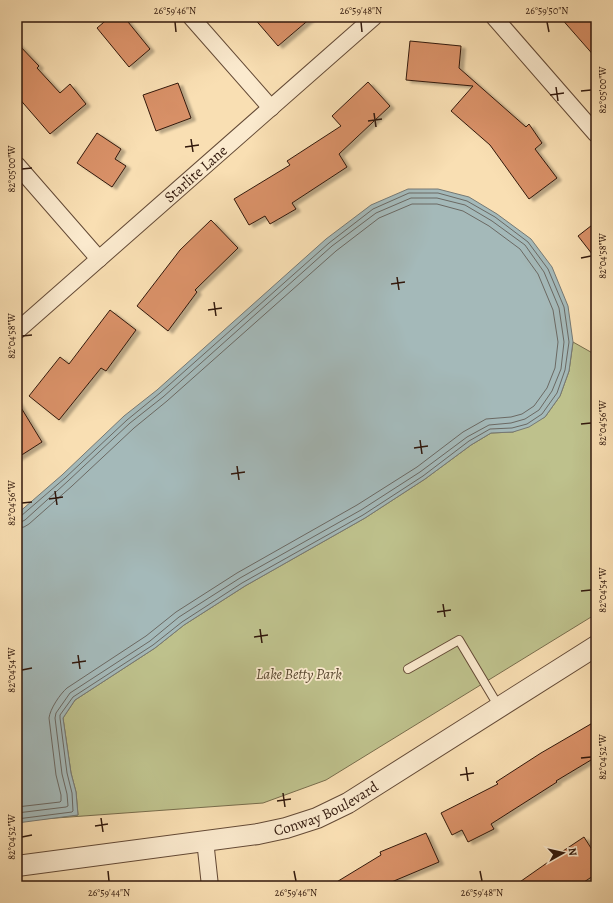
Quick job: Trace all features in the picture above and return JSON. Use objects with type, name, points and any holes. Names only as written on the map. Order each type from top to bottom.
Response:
[{"type":"street","points":[[190,17],[271,108]]},
{"type":"street","name":"Starlite Lane","points":[[17,331],[374,17]]},
{"type":"street","points":[[494,17],[596,134]]},
{"type":"street","points":[[17,165],[100,259]]},
{"type":"street","name":"Conway Boulevard","points":[[17,866],[258,834],[286,828],[317,818],[348,804],[596,646]]},
{"type":"street","points":[[205,840],[210,886]]},
{"type":"lane","points":[[408,669],[459,640],[499,707]]},
{"type":"green space","name":"Lake Betty Park","points":[[573,342],[596,355],[596,614],[326,780],[263,803],[42,819],[78,815],[76,792],[71,773],[63,718],[75,700],[155,648],[184,625],[245,586],[365,518],[425,479],[471,445],[491,433],[513,432],[545,417],[560,396],[569,371]]},
{"type":"water","points":[[408,189],[438,189],[469,197],[497,214],[531,239],[552,267],[568,306],[573,342],[569,371],[560,396],[545,417],[529,427],[513,432],[491,433],[471,445],[425,479],[365,518],[245,586],[184,625],[155,648],[75,700],[63,718],[71,773],[76,792],[78,815],[17,823],[17,514],[62,475],[124,416],[157,390],[326,239],[371,205]]},
{"type":"building","points":[[110,17],[124,17],[150,49],[129,67],[97,28]]},
{"type":"building","points":[[253,17],[312,17],[278,46]]},
{"type":"building","points":[[560,17],[596,17],[596,58]]},
{"type":"building","points":[[410,41],[461,46],[459,68],[526,127],[529,124],[542,143],[535,149],[557,178],[529,199],[490,145],[451,111],[473,86],[406,80]]},
{"type":"building","points":[[17,43],[39,66],[37,68],[60,93],[70,84],[86,104],[50,134],[17,96]]},
{"type":"building","points":[[368,82],[390,106],[339,154],[347,167],[292,203],[296,209],[270,224],[265,216],[249,225],[234,199],[290,165],[287,161],[341,126],[332,116]]},
{"type":"building","points":[[178,83],[191,118],[156,131],[143,95]]},
{"type":"building","points":[[97,133],[121,149],[115,159],[126,166],[112,187],[77,163]]},
{"type":"building","points":[[211,220],[238,248],[195,290],[197,292],[168,331],[137,306],[180,250]]},
{"type":"building","points":[[596,222],[596,259],[578,236]]},
{"type":"building","points":[[110,310],[136,330],[106,371],[101,368],[59,420],[29,396],[60,357],[69,364]]},
{"type":"building","points":[[17,401],[42,442],[17,458]]},
{"type":"building","points":[[596,721],[596,757],[556,781],[557,782],[491,824],[494,829],[468,842],[462,830],[452,835],[441,813],[498,784],[496,782],[541,753]]},
{"type":"building","points":[[426,833],[439,862],[382,886],[330,886],[381,855],[380,852]]},
{"type":"building","points":[[584,837],[596,856],[596,874],[578,886],[514,886],[554,857]]}]
